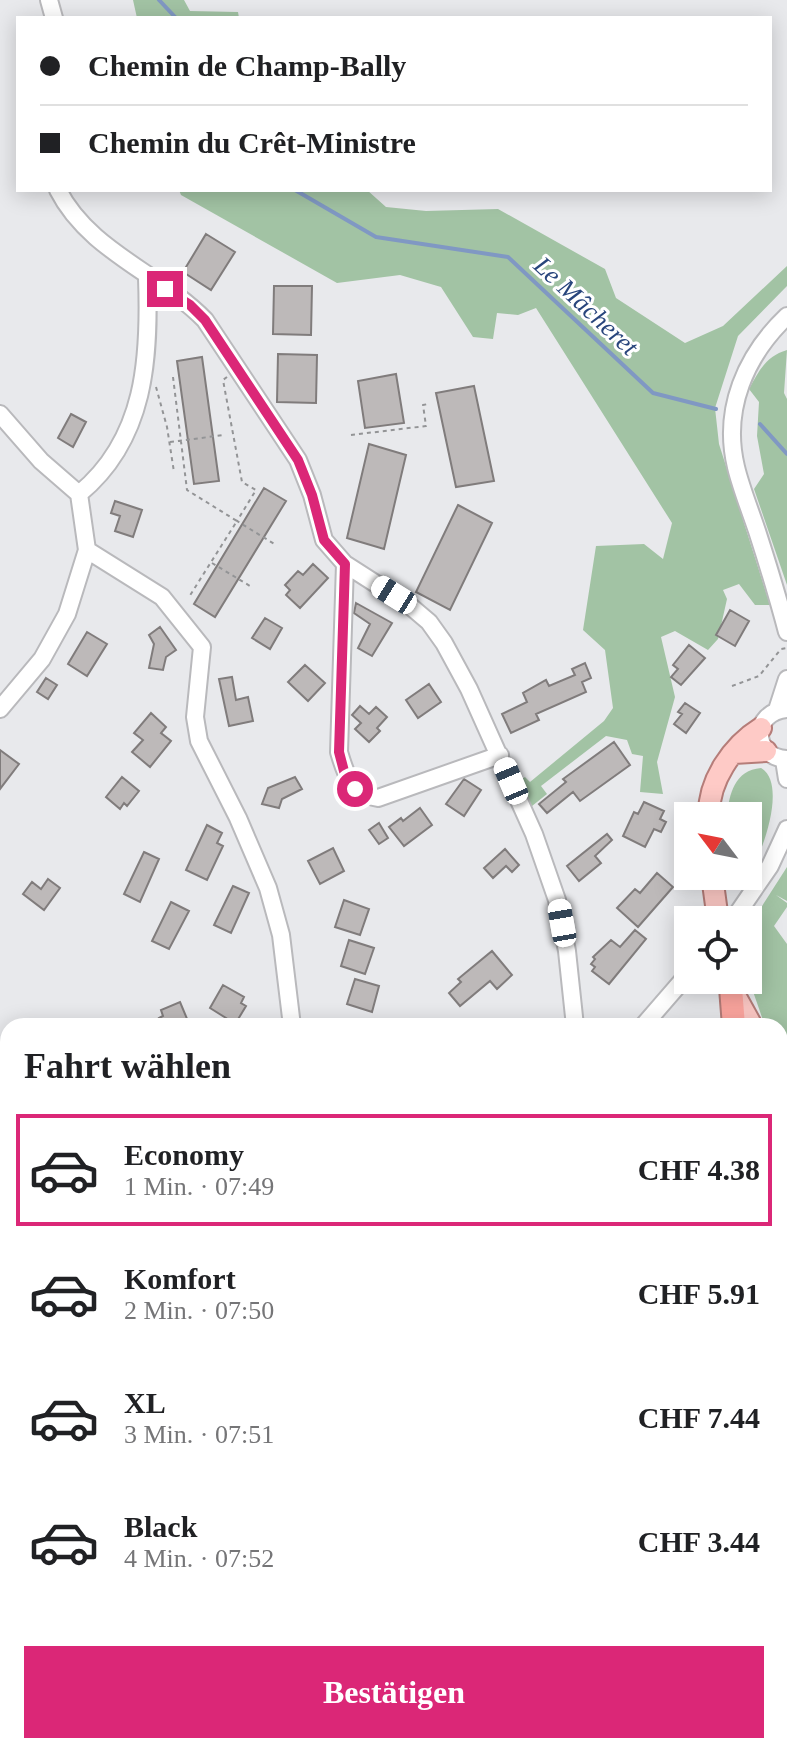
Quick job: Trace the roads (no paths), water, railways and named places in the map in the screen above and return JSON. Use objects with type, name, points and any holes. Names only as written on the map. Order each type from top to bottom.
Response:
[{"type":"highway","points":[[731,994],[733,1018]]},
{"type":"main road","points":[[710,802],[724,763],[749,736],[761,728]]},
{"type":"main road","points":[[734,753],[779,757]]},
{"type":"main road","points":[[733,994],[740,1018]]},
{"type":"main road","points":[[735,994],[748,1018]]},
{"type":"street","points":[[59,192],[69,211],[99,240],[147,278],[190,305],[218,337],[298,460],[312,495],[324,540],[345,564],[409,605],[429,622],[444,643],[500,755],[534,834],[557,900],[567,951],[574,1018]]},
{"type":"street","points":[[79,494],[99,478],[121,443],[144,378],[149,329],[147,278]]},
{"type":"street","points":[[787,316],[770,332],[750,360],[735,401],[731,436],[736,466],[787,632]]},
{"type":"street","points":[[0,414],[50,470],[79,494],[87,550],[58,635],[0,709]]},
{"type":"street","points":[[87,550],[162,597],[202,647],[195,717],[199,741],[238,818],[268,888],[281,935],[291,1018]]},
{"type":"street","points":[[345,564],[339,752],[345,775],[355,789],[366,796],[378,798],[500,755]]},
{"type":"street","points":[[787,679],[782,709],[766,717],[761,728],[762,744],[779,757],[787,779]]},
{"type":"street","points":[[743,906],[770,866],[787,829]]},
{"type":"street","points":[[650,1018],[674,990]]},
{"type":"waterway","name":"Le Mâcheret","points":[[159,0],[174,16]]},
{"type":"waterway","name":"Le Mâcheret","points":[[298,192],[376,237],[508,257],[653,393],[716,409]]},
{"type":"waterway","name":"Le Mâcheret","points":[[760,424],[787,454]]}]
